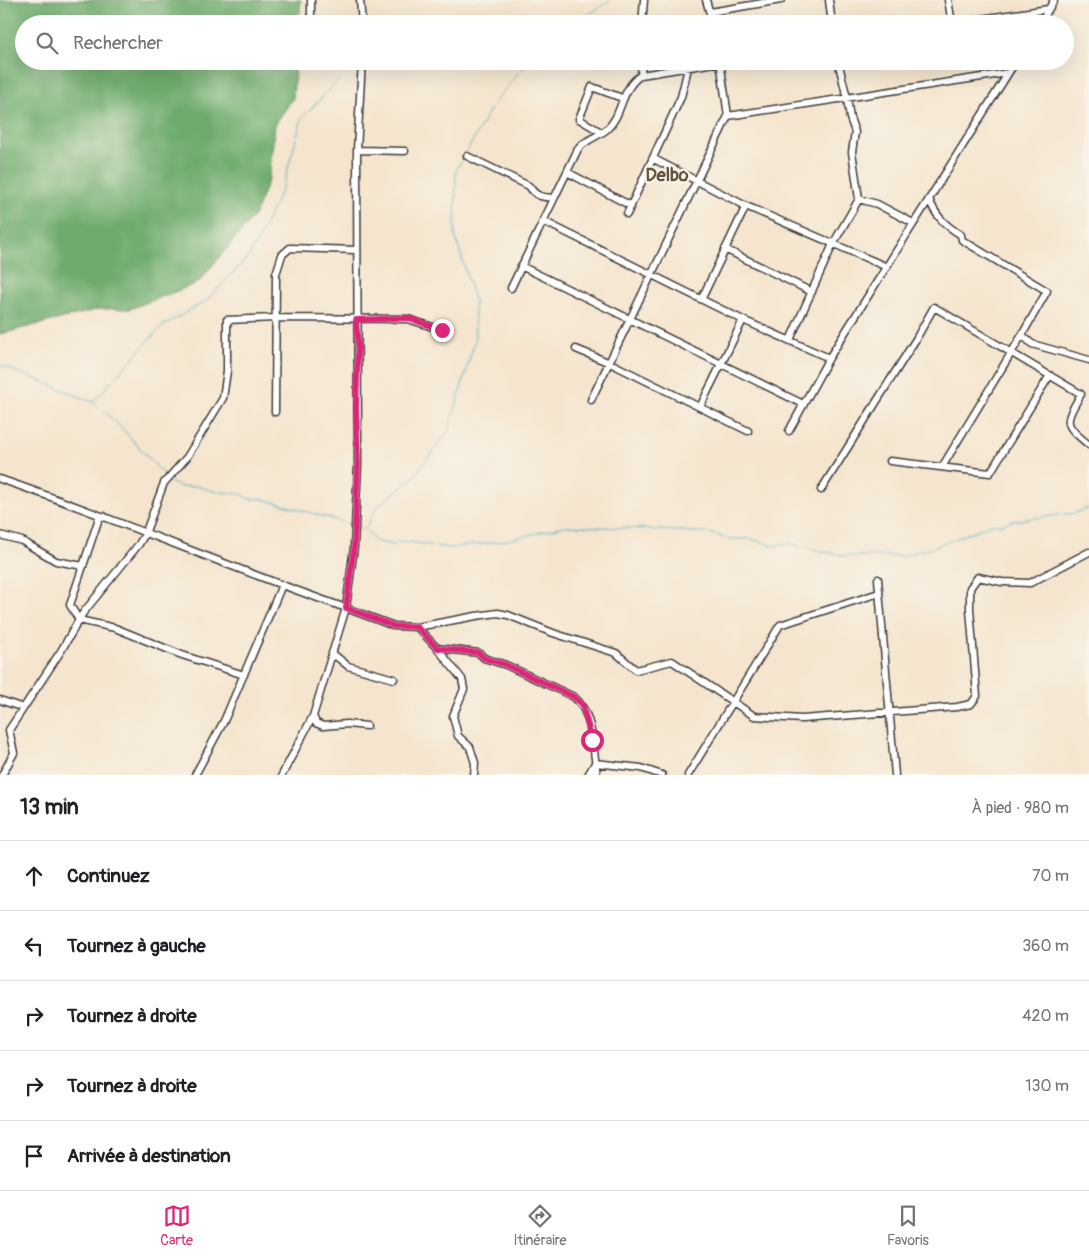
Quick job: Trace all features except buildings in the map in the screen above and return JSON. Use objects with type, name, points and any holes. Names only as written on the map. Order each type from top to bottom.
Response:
[{"type":"street","points":[[310,15],[311,0]]},
{"type":"street","points":[[360,0],[361,15]]},
{"type":"street","points":[[643,15],[644,0]]},
{"type":"street","points":[[706,0],[711,15]]},
{"type":"street","points":[[710,12],[782,0]]},
{"type":"street","points":[[829,0],[831,15]]},
{"type":"street","points":[[948,0],[949,15]]},
{"type":"street","points":[[1045,15],[1054,0]]},
{"type":"street","points":[[1010,15],[1048,10]]},
{"type":"street","points":[[282,775],[313,716],[346,608],[354,547],[358,465],[356,408],[358,346],[356,320],[358,150],[362,70]]},
{"type":"street","points":[[641,70],[641,75]]},
{"type":"street","points":[[511,288],[567,172],[584,142],[601,132],[612,122],[622,98],[631,84],[641,75],[675,70]]},
{"type":"street","points":[[627,214],[654,159],[685,86],[688,70]]},
{"type":"street","points":[[591,400],[632,319],[728,116],[723,70]]},
{"type":"street","points":[[790,340],[833,244],[859,199],[852,152],[855,132],[850,118],[848,98],[840,70]]},
{"type":"street","points":[[789,431],[829,358],[1010,70]]},
{"type":"street","points":[[728,116],[1008,73]]},
{"type":"street","points":[[601,132],[579,119],[592,87],[622,98]]},
{"type":"street","points":[[358,150],[405,151]]},
{"type":"street","points":[[467,156],[529,186],[540,197],[554,198]]},
{"type":"street","points":[[654,159],[746,206],[886,267]]},
{"type":"street","points":[[567,172],[631,206]]},
{"type":"street","points":[[859,199],[877,204],[914,223]]},
{"type":"street","points":[[929,199],[935,214],[943,223],[961,235],[962,240],[1048,290],[942,467]]},
{"type":"street","points":[[702,298],[746,206]]},
{"type":"street","points":[[543,221],[702,298],[743,320],[829,358]]},
{"type":"street","points":[[275,412],[276,274],[282,255],[290,248],[357,250]]},
{"type":"street","points":[[725,249],[812,292]]},
{"type":"street","points":[[521,266],[803,404]]},
{"type":"street","points":[[820,490],[916,339],[934,307],[1010,354],[1081,394],[1069,415],[1068,424],[1071,430],[1089,445]]},
{"type":"street","points":[[2,775],[14,753],[9,730],[79,620],[145,534],[155,501],[164,483],[187,457],[223,398],[227,372],[227,320],[408,318],[442,330]]},
{"type":"street","points":[[700,407],[743,320]]},
{"type":"street","points":[[1022,335],[1032,344],[1089,360]]},
{"type":"street","points":[[576,349],[610,363],[748,431]]},
{"type":"street","points":[[890,461],[990,473],[1050,375]]},
{"type":"street","points":[[0,478],[394,626],[417,627],[498,613],[616,653],[636,670],[672,661],[754,716],[763,718],[802,719],[957,707],[971,704],[977,696],[970,588],[978,578],[1002,582],[1030,583],[1089,552]]},
{"type":"street","points":[[104,516],[99,518],[70,605],[79,620],[115,628],[182,655],[244,675]]},
{"type":"street","points":[[0,535],[22,540],[56,561],[83,566]]},
{"type":"street","points":[[878,579],[895,775]]},
{"type":"street","points":[[196,775],[224,721],[282,585]]},
{"type":"street","points":[[688,775],[780,625],[879,593]]},
{"type":"street","points":[[417,627],[437,648],[443,658],[453,666],[462,679],[464,689],[453,716],[458,736],[470,747],[475,763],[474,775]]},
{"type":"street","points":[[437,648],[479,653],[484,658],[506,665],[574,697],[582,704],[592,740],[597,775]]},
{"type":"street","points":[[332,653],[348,666],[394,679]]},
{"type":"street","points":[[0,700],[22,708]]},
{"type":"street","points":[[313,716],[316,723],[323,726],[347,724],[367,726]]},
{"type":"street","points":[[588,775],[595,763]]},
{"type":"street","points":[[595,763],[641,768],[662,775]]},
{"type":"green space","points":[[0,0],[301,0],[300,15],[15,15],[15,70],[295,70],[293,98],[275,125],[269,179],[254,216],[198,283],[130,309],[100,309],[0,334]]},
{"type":"waterway","points":[[589,15],[610,0]]},
{"type":"waterway","points":[[466,153],[492,106],[521,70]]},
{"type":"waterway","points":[[93,402],[161,327],[206,301],[250,255],[282,189],[302,118],[339,80]]},
{"type":"waterway","points":[[365,529],[378,506],[412,479],[449,430],[475,340],[474,300],[455,235],[456,170],[464,157]]},
{"type":"waterway","points":[[0,365],[93,402],[117,423],[165,476]]},
{"type":"waterway","points":[[170,482],[181,487],[197,486],[213,491],[242,494],[249,499],[263,499],[353,525]]},
{"type":"waterway","points":[[357,526],[365,529],[375,541],[393,545],[402,541],[450,548],[504,541],[565,526],[710,533],[729,539],[751,539],[774,546],[788,543],[844,556],[901,556],[934,547],[992,524],[1001,525],[1011,521],[1075,513],[1089,508]]},
{"type":"district","name":"Delbo","points":[[667,175]]},
{"type":"route","points":[[442,330],[408,318],[356,320],[358,346],[356,408],[358,465],[354,547],[346,608],[394,626],[417,627],[424,631],[432,645],[437,648],[479,653],[484,658],[506,665],[574,697],[582,704],[592,740]]}]
